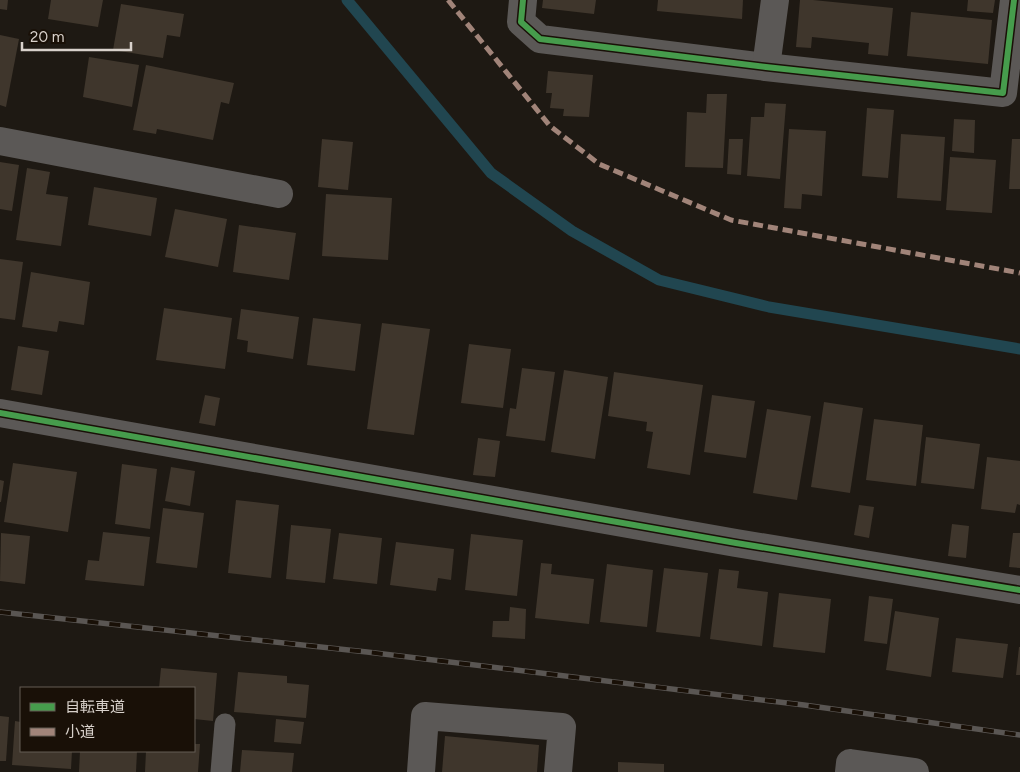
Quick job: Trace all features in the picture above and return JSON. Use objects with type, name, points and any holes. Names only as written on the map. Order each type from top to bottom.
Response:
[{"type":"street","points":[[523,0],[521,22],[540,39],[766,67],[1002,93],[1014,0]]},
{"type":"street","points":[[766,67],[775,0]]},
{"type":"street","points":[[0,141],[279,194]]},
{"type":"street","points":[[0,413],[726,541],[1020,590]]},
{"type":"street","points":[[420,772],[426,716],[562,727],[558,772]]},
{"type":"street","points":[[850,772],[850,763],[915,772]]},
{"type":"lane","points":[[221,772],[225,724]]},
{"type":"building","points":[[0,0],[8,0],[7,10],[0,9]]},
{"type":"building","points":[[51,0],[103,0],[98,27],[48,19]]},
{"type":"building","points":[[543,0],[596,0],[594,14],[542,8]]},
{"type":"building","points":[[658,0],[743,0],[742,19],[657,11]]},
{"type":"building","points":[[800,0],[893,8],[888,56],[868,54],[869,43],[812,37],[811,48],[796,47]]},
{"type":"building","points":[[968,0],[995,0],[993,13],[967,11]]},
{"type":"building","points":[[121,4],[184,14],[180,37],[167,35],[163,58],[113,50]]},
{"type":"building","points":[[911,12],[992,20],[988,64],[907,56]]},
{"type":"building","points":[[0,35],[19,39],[6,107],[0,105]]},
{"type":"building","points":[[89,57],[139,65],[132,107],[83,97]]},
{"type":"building","points":[[146,65],[234,83],[229,104],[221,102],[213,140],[157,129],[156,134],[133,130]]},
{"type":"building","points":[[548,71],[593,75],[589,117],[563,116],[564,109],[550,108],[552,93],[546,93]]},
{"type":"building","points":[[707,94],[727,94],[723,168],[685,167],[687,112],[706,113]]},
{"type":"building","points":[[765,103],[786,104],[780,179],[747,176],[751,117],[764,117]]},
{"type":"building","points":[[867,108],[894,110],[888,178],[862,176]]},
{"type":"building","points":[[954,119],[975,120],[974,153],[952,151]]},
{"type":"building","points":[[789,129],[826,131],[822,196],[802,194],[801,209],[784,208]]},
{"type":"building","points":[[901,134],[945,137],[941,201],[897,198]]},
{"type":"building","points":[[322,139],[353,142],[348,190],[318,187]]},
{"type":"building","points":[[729,139],[743,139],[741,175],[727,174]]},
{"type":"building","points":[[1012,139],[1020,139],[1020,189],[1009,189]]},
{"type":"building","points":[[950,157],[996,160],[992,213],[946,210]]},
{"type":"building","points":[[0,162],[19,165],[12,211],[0,209]]},
{"type":"building","points":[[27,168],[50,172],[46,194],[68,197],[61,246],[16,240]]},
{"type":"building","points":[[94,187],[157,198],[151,236],[88,225]]},
{"type":"building","points":[[326,194],[392,198],[388,260],[322,256]]},
{"type":"building","points":[[175,209],[227,219],[218,267],[165,257]]},
{"type":"building","points":[[239,225],[296,233],[289,280],[233,272]]},
{"type":"building","points":[[0,259],[23,262],[15,320],[0,318]]},
{"type":"building","points":[[31,272],[90,282],[84,325],[59,321],[57,332],[22,327]]},
{"type":"building","points":[[164,308],[232,318],[225,369],[156,360]]},
{"type":"building","points":[[241,309],[299,317],[293,359],[247,352],[248,341],[237,339]]},
{"type":"building","points":[[313,318],[361,324],[355,371],[307,365]]},
{"type":"building","points":[[382,323],[430,329],[414,435],[367,429]]},
{"type":"building","points":[[469,344],[511,349],[503,408],[461,403]]},
{"type":"building","points":[[18,346],[49,351],[42,395],[11,390]]},
{"type":"building","points":[[522,368],[555,372],[545,441],[506,436],[510,408],[516,409]]},
{"type":"building","points":[[564,370],[608,377],[595,459],[551,452]]},
{"type":"building","points":[[614,372],[703,385],[690,475],[647,468],[653,432],[646,431],[647,422],[608,416]]},
{"type":"building","points":[[205,395],[220,398],[215,426],[199,423]]},
{"type":"building","points":[[712,395],[755,401],[746,458],[704,452]]},
{"type":"building","points":[[824,402],[863,408],[850,493],[811,487]]},
{"type":"building","points":[[767,409],[811,416],[797,500],[753,493]]},
{"type":"building","points":[[874,419],[923,425],[916,486],[866,480]]},
{"type":"building","points":[[926,437],[980,444],[974,489],[921,483]]},
{"type":"building","points":[[478,438],[500,441],[495,477],[473,475]]},
{"type":"building","points":[[987,457],[1020,461],[1020,505],[1017,504],[1015,513],[981,509]]},
{"type":"building","points":[[13,463],[77,472],[68,532],[4,522]]},
{"type":"building","points":[[122,464],[157,469],[150,529],[115,524]]},
{"type":"building","points":[[171,467],[195,471],[190,506],[165,501]]},
{"type":"building","points":[[0,480],[4,481],[1,502],[0,502]]},
{"type":"building","points":[[236,500],[279,505],[271,578],[228,573]]},
{"type":"building","points":[[859,505],[874,507],[869,538],[854,535]]},
{"type":"building","points":[[163,508],[204,513],[197,568],[156,563]]},
{"type":"building","points":[[952,524],[969,526],[966,558],[948,556]]},
{"type":"building","points":[[291,525],[331,529],[325,583],[286,579]]},
{"type":"building","points":[[103,532],[150,537],[144,586],[85,580],[88,560],[99,561]]},
{"type":"building","points":[[1,533],[30,536],[25,584],[0,581]]},
{"type":"building","points":[[339,533],[382,538],[377,584],[333,579]]},
{"type":"building","points":[[1013,533],[1020,533],[1020,568],[1009,567]]},
{"type":"building","points":[[471,534],[523,540],[517,596],[465,590]]},
{"type":"building","points":[[396,542],[454,549],[451,580],[438,578],[436,591],[390,585]]},
{"type":"building","points":[[541,563],[552,564],[551,574],[594,579],[589,624],[535,618]]},
{"type":"building","points":[[607,564],[653,570],[647,627],[600,622]]},
{"type":"building","points":[[664,568],[708,573],[700,637],[656,632]]},
{"type":"building","points":[[719,569],[739,571],[737,588],[768,592],[762,646],[710,639]]},
{"type":"building","points":[[779,593],[831,599],[825,653],[773,647]]},
{"type":"building","points":[[869,596],[893,599],[887,644],[864,641]]},
{"type":"building","points":[[510,607],[526,609],[525,639],[492,637],[493,621],[509,621]]},
{"type":"building","points":[[895,611],[939,618],[931,677],[886,670]]},
{"type":"building","points":[[956,638],[1008,644],[1003,678],[952,672]]},
{"type":"building","points":[[1019,647],[1020,675],[1016,675]]},
{"type":"building","points":[[161,668],[217,673],[213,721],[195,719],[195,687],[159,687]]},
{"type":"building","points":[[238,672],[287,676],[287,683],[309,685],[306,718],[234,712]]},
{"type":"building","points":[[0,716],[9,717],[6,761],[0,761]]},
{"type":"building","points":[[276,719],[304,722],[301,744],[274,742]]},
{"type":"building","points":[[15,721],[20,722],[20,752],[72,752],[71,769],[12,765]]},
{"type":"building","points":[[445,736],[539,745],[537,772],[442,772]]},
{"type":"building","points":[[195,744],[200,744],[198,772],[145,772],[146,752],[195,752]]},
{"type":"building","points":[[242,750],[294,753],[292,772],[240,772]]},
{"type":"building","points":[[80,752],[137,752],[136,772],[79,772]]},
{"type":"building","points":[[618,762],[664,764],[664,772],[618,772]]},
{"type":"waterway","points":[[347,0],[491,173],[572,231],[659,280],[769,307],[1020,349]]},
{"type":"railway","points":[[0,612],[367,652],[804,705],[1020,735]]},
{"type":"marked path","points":[[448,0],[550,126],[599,164],[731,220],[1020,273]]},
{"type":"cycle path","points":[[523,0],[521,22],[540,39],[766,67],[1003,93],[1014,0]]},
{"type":"cycle path","points":[[0,413],[736,543],[1020,590]]}]
